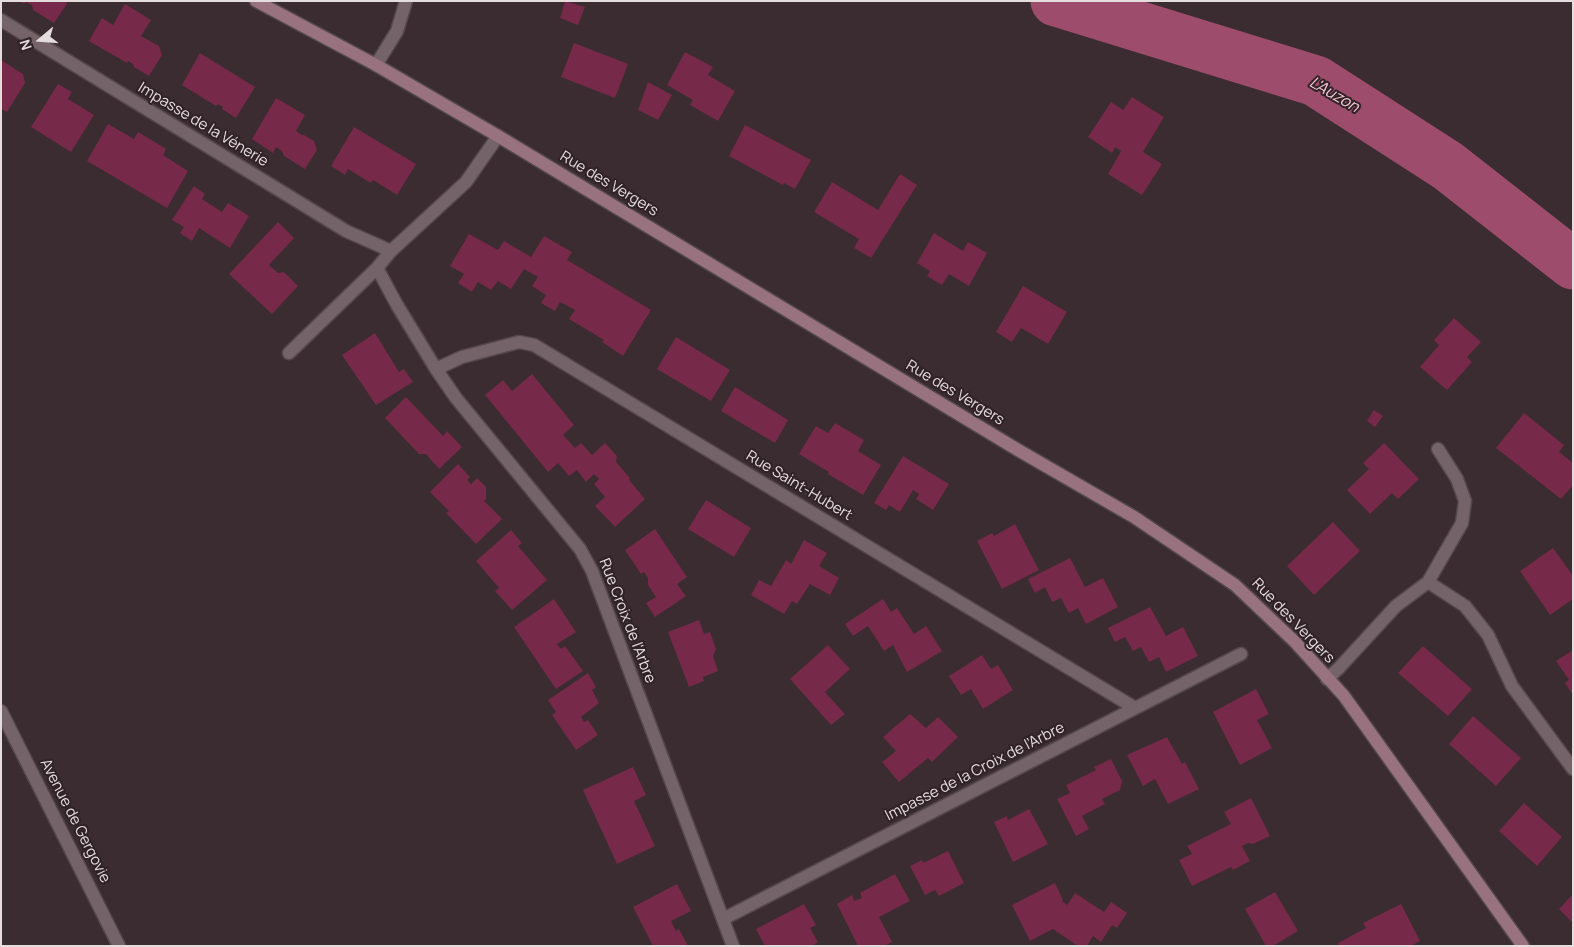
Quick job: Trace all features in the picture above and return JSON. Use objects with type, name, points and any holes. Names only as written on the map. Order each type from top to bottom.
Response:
[{"type":"main road","name":"Rue des Vergers","points":[[256,1],[376,64],[498,136],[1018,450],[1134,517],[1235,585],[1295,642],[1344,696],[1524,946]]},
{"type":"street","points":[[376,64],[397,31],[406,1]]},
{"type":"street","name":"Impasse de la Vénerie","points":[[1,20],[346,232],[391,251]]},
{"type":"street","points":[[290,353],[377,268],[391,251],[466,182],[498,136]]},
{"type":"street","name":"Rue Croix de l'Arbre","points":[[377,268],[397,305],[456,398],[580,549],[592,571],[733,946]]},
{"type":"street","name":"Rue Saint-Hubert","points":[[436,369],[462,357],[519,342],[534,345],[1135,708]]},
{"type":"street","points":[[1327,679],[1396,606],[1428,582],[1462,523],[1464,501],[1457,479],[1438,449]]},
{"type":"street","points":[[1428,582],[1465,606],[1488,634],[1512,686],[1573,769]]},
{"type":"street","name":"Impasse de la Croix de l’Arbre","points":[[723,919],[1241,654]]},
{"type":"street","name":"Avenue de Gergovie","points":[[1,712],[119,946]]},
{"type":"building","points":[[19,1],[66,1],[67,4],[54,23],[33,10],[32,5]]},
{"type":"building","points":[[565,1],[585,7],[578,25],[560,18]]},
{"type":"building","points":[[125,4],[151,20],[141,36],[159,46],[162,55],[149,76],[128,61],[127,63],[89,41],[102,18],[113,25]]},
{"type":"building","points":[[574,43],[628,64],[615,98],[561,77]]},
{"type":"building","points":[[685,52],[713,67],[708,75],[735,91],[718,121],[690,105],[693,100],[667,85]]},
{"type":"building","points":[[200,53],[255,87],[236,118],[222,109],[223,107],[218,104],[216,106],[182,85]]},
{"type":"building","points":[[1,60],[23,74],[25,83],[7,112],[1,109]]},
{"type":"building","points":[[648,82],[672,95],[658,120],[638,110]]},
{"type":"building","points":[[58,84],[72,92],[68,99],[94,115],[71,152],[31,127]]},
{"type":"building","points":[[1132,97],[1164,117],[1143,152],[1162,164],[1142,195],[1108,174],[1121,151],[1115,147],[1112,153],[1088,137],[1111,102],[1123,110]]},
{"type":"building","points":[[276,98],[305,115],[296,131],[314,141],[317,150],[305,169],[284,156],[282,151],[276,147],[273,153],[252,139]]},
{"type":"building","points":[[108,124],[134,139],[138,132],[166,149],[163,155],[188,171],[167,208],[87,161]]},
{"type":"building","points":[[745,125],[811,160],[795,189],[784,183],[783,185],[729,156]]},
{"type":"building","points":[[354,127],[416,164],[397,195],[373,180],[371,183],[348,169],[345,175],[331,166]]},
{"type":"building","points":[[900,174],[917,185],[871,258],[854,248],[859,239],[814,212],[832,182],[878,210]]},
{"type":"building","points":[[194,186],[205,194],[202,199],[222,212],[228,203],[249,216],[230,248],[199,228],[192,241],[180,233],[184,227],[172,220]]},
{"type":"building","points":[[278,222],[294,238],[269,265],[278,273],[284,272],[298,286],[272,314],[229,274]]},
{"type":"building","points":[[934,233],[963,251],[968,242],[987,253],[969,286],[949,274],[942,285],[927,276],[930,271],[917,263]]},
{"type":"building","points":[[469,234],[498,250],[504,241],[531,257],[544,236],[572,252],[567,260],[651,310],[623,356],[602,342],[604,340],[569,319],[575,310],[560,302],[555,311],[541,303],[546,295],[532,286],[538,277],[524,269],[511,289],[498,281],[491,290],[478,282],[472,292],[458,283],[464,274],[450,266]]},
{"type":"building","points":[[1023,286],[1067,312],[1048,344],[1021,328],[1012,342],[996,332]]},
{"type":"building","points":[[1454,318],[1481,342],[1467,357],[1472,362],[1447,390],[1420,367],[1439,345],[1434,340]]},
{"type":"building","points":[[375,333],[399,372],[404,369],[413,382],[376,405],[342,355]]},
{"type":"building","points":[[676,337],[730,370],[711,401],[657,369]]},
{"type":"building","points":[[532,374],[574,425],[563,435],[575,448],[581,443],[592,455],[605,443],[617,456],[616,462],[645,499],[615,527],[595,506],[605,497],[594,484],[599,479],[594,474],[586,482],[577,470],[569,476],[558,463],[548,472],[485,395],[503,380],[512,391]]},
{"type":"building","points":[[735,387],[788,420],[775,443],[721,411]]},
{"type":"building","points":[[406,397],[443,436],[447,431],[462,447],[439,469],[426,454],[419,454],[385,418]]},
{"type":"building","points":[[1374,410],[1383,416],[1375,427],[1367,421]]},
{"type":"building","points":[[1524,413],[1564,445],[1559,452],[1573,463],[1573,485],[1561,499],[1496,448]]},
{"type":"building","points":[[835,423],[864,440],[858,451],[881,465],[863,495],[799,454],[816,426],[828,433]]},
{"type":"building","points":[[1384,443],[1419,479],[1398,499],[1392,493],[1370,514],[1347,490],[1369,469],[1363,463]]},
{"type":"building","points":[[903,456],[949,484],[933,510],[916,499],[919,494],[913,490],[900,512],[889,505],[886,510],[874,503]]},
{"type":"building","points":[[458,464],[470,477],[467,480],[471,484],[477,478],[486,487],[486,499],[484,501],[502,519],[476,544],[446,513],[449,511],[430,492]]},
{"type":"building","points":[[706,500],[751,528],[734,557],[688,529]]},
{"type":"building","points":[[1333,522],[1360,551],[1314,595],[1287,566]]},
{"type":"building","points":[[1015,524],[1039,570],[1002,589],[977,541],[992,533],[994,536]]},
{"type":"building","points":[[655,529],[687,577],[677,584],[686,596],[655,617],[646,603],[656,597],[648,585],[648,578],[644,572],[641,574],[625,550]]},
{"type":"building","points":[[511,530],[522,543],[518,546],[547,580],[512,610],[495,591],[499,588],[476,561]]},
{"type":"building","points":[[804,540],[827,553],[819,566],[839,578],[830,595],[810,584],[797,604],[792,601],[784,614],[751,595],[759,580],[771,586],[786,560],[791,564]]},
{"type":"building","points":[[1553,548],[1573,576],[1573,599],[1550,615],[1520,571]]},
{"type":"building","points":[[1070,558],[1085,587],[1103,578],[1118,607],[1086,624],[1078,608],[1069,613],[1061,598],[1052,602],[1045,587],[1035,593],[1028,579]]},
{"type":"building","points":[[554,599],[576,632],[557,644],[561,649],[565,646],[583,671],[556,689],[514,627]]},
{"type":"building","points":[[883,599],[891,612],[897,608],[914,634],[926,626],[942,651],[907,672],[893,645],[884,651],[868,626],[853,636],[845,624]]},
{"type":"building","points":[[1150,607],[1166,636],[1183,627],[1198,656],[1166,672],[1159,657],[1149,662],[1141,647],[1133,651],[1125,637],[1115,642],[1108,628]]},
{"type":"building","points":[[699,620],[704,634],[710,632],[716,649],[713,656],[718,671],[703,677],[704,681],[689,687],[668,632]]},
{"type":"building","points":[[828,645],[850,669],[825,692],[845,714],[831,725],[790,679]]},
{"type":"building","points":[[1423,646],[1472,689],[1448,716],[1398,673]]},
{"type":"building","points":[[1573,650],[1573,695],[1565,683],[1569,680],[1556,661]]},
{"type":"building","points":[[982,655],[991,669],[998,665],[1013,690],[983,709],[971,689],[961,695],[949,676]]},
{"type":"building","points":[[588,673],[596,687],[592,690],[599,703],[581,717],[584,722],[588,720],[598,735],[576,750],[552,715],[556,712],[548,700]]},
{"type":"building","points":[[1256,689],[1269,714],[1257,720],[1272,748],[1240,765],[1213,712]]},
{"type":"building","points":[[910,714],[926,728],[938,717],[958,737],[932,762],[928,758],[899,782],[882,762],[896,751],[883,737]]},
{"type":"building","points":[[1473,716],[1521,758],[1496,786],[1449,744]]},
{"type":"building","points":[[1167,737],[1182,764],[1185,762],[1199,789],[1168,804],[1155,779],[1143,786],[1127,755]]},
{"type":"building","points":[[1111,759],[1122,781],[1120,790],[1102,799],[1105,804],[1082,816],[1089,829],[1076,836],[1057,799],[1070,793],[1066,785],[1096,770],[1094,767]]},
{"type":"building","points":[[633,767],[646,795],[634,801],[655,846],[617,864],[583,790]]},
{"type":"building","points":[[1251,798],[1270,836],[1253,844],[1248,843],[1242,846],[1250,861],[1233,870],[1231,867],[1192,886],[1179,860],[1192,854],[1187,846],[1231,824],[1224,812]]},
{"type":"building","points":[[1524,803],[1562,837],[1537,866],[1499,831]]},
{"type":"building","points":[[1029,809],[1048,844],[1013,862],[994,822],[1007,816],[1008,820]]},
{"type":"building","points":[[948,851],[964,883],[939,896],[935,890],[925,895],[910,866],[922,860],[923,863]]},
{"type":"building","points":[[895,874],[910,901],[879,917],[892,942],[884,946],[858,946],[837,904],[852,895],[854,901],[862,898],[860,893]]},
{"type":"building","points":[[1055,883],[1062,901],[1067,905],[1075,893],[1104,912],[1111,902],[1127,913],[1117,928],[1112,925],[1101,942],[1093,936],[1087,946],[1078,946],[1053,929],[1030,941],[1012,905]]},
{"type":"building","points":[[677,884],[691,911],[671,921],[676,931],[679,929],[688,946],[653,946],[633,907]]},
{"type":"building","points":[[1275,892],[1298,931],[1273,946],[1266,946],[1245,909]]},
{"type":"building","points":[[1573,894],[1573,923],[1559,909]]},
{"type":"building","points":[[804,904],[816,925],[810,928],[818,942],[812,946],[765,946],[756,929]]},
{"type":"building","points":[[1401,904],[1420,941],[1411,946],[1339,946],[1338,943],[1366,928],[1363,923]]},
{"type":"waterway","name":"L'Auzon","points":[[1056,1],[1316,81],[1448,166],[1573,264]]}]
